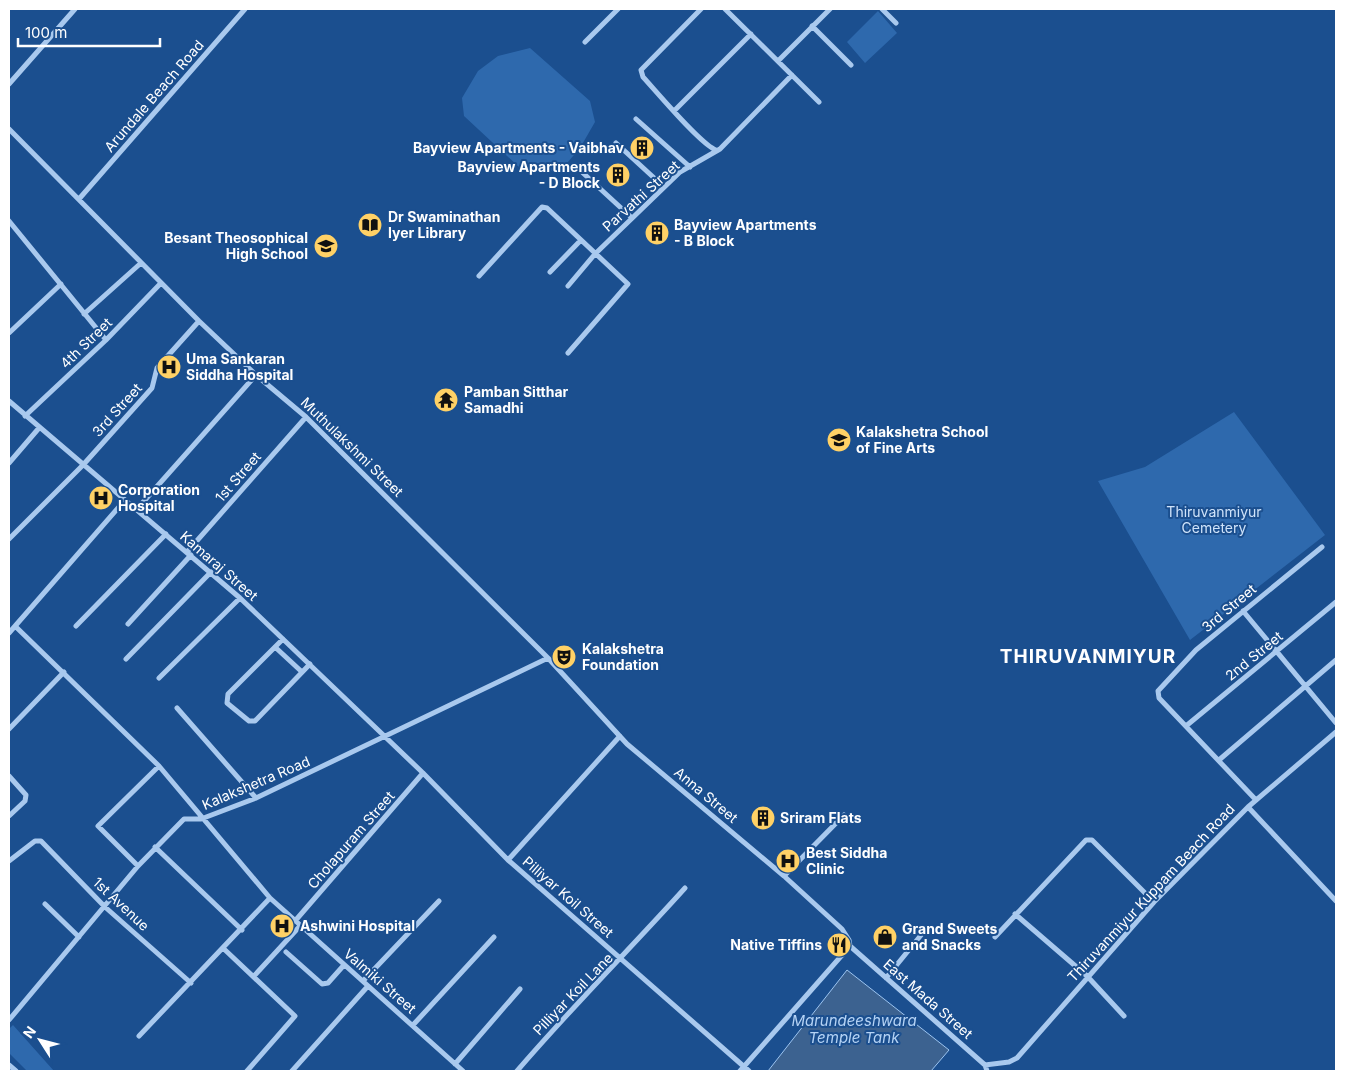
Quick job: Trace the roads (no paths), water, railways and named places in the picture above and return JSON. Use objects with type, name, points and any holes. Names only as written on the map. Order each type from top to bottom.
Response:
[{"type":"street","points":[[9,84],[75,9]]},
{"type":"street","name":"Arundale Beach Road","points":[[79,199],[245,9]]},
{"type":"street","points":[[585,42],[618,9]]},
{"type":"street","points":[[701,9],[641,70],[643,77],[674,111],[711,148],[716,150]]},
{"type":"street","points":[[725,9],[819,102]]},
{"type":"street","points":[[882,9],[896,23]]},
{"type":"street","points":[[778,61],[825,10]]},
{"type":"street","points":[[812,26],[851,65]]},
{"type":"street","points":[[674,111],[751,34]]},
{"type":"street","name":"Parvathi Street","points":[[568,286],[595,254],[664,187],[680,172],[724,145],[792,75]]},
{"type":"street","points":[[636,119],[690,167]]},
{"type":"street","name":"Muthulakshmi Street","points":[[9,129],[199,321],[256,375],[306,417],[548,658]]},
{"type":"street","points":[[616,143],[664,187]]},
{"type":"street","points":[[583,173],[632,218]]},
{"type":"street","points":[[480,276],[542,207],[547,208],[628,286],[568,352]]},
{"type":"street","points":[[9,220],[106,340]]},
{"type":"street","points":[[550,272],[581,240]]},
{"type":"street","points":[[84,314],[141,264]]},
{"type":"street","name":"4th Street","points":[[25,416],[106,340],[161,283]]},
{"type":"street","points":[[9,333],[61,284]]},
{"type":"street","name":"3rd Street","points":[[9,538],[83,466],[152,388],[157,368],[199,321]]},
{"type":"street","points":[[137,509],[256,375]]},
{"type":"street","name":"Kamaraj Street","points":[[10,404],[211,572],[385,735]]},
{"type":"street","name":"1st Street","points":[[128,624],[306,417]]},
{"type":"street","points":[[9,464],[39,428]]},
{"type":"street","points":[[9,633],[125,500]]},
{"type":"street","points":[[76,626],[166,534]]},
{"type":"street","name":"3rd Street","points":[[1186,726],[1159,698],[1159,689],[1196,650],[1322,547]]},
{"type":"street","points":[[126,659],[211,572]]},
{"type":"street","points":[[159,678],[240,598]]},
{"type":"street","name":"2nd Street","points":[[1186,726],[1336,602]]},
{"type":"street","points":[[1242,611],[1336,723]]},
{"type":"street","points":[[9,729],[64,672],[16,626]]},
{"type":"street","points":[[283,639],[228,694],[227,703],[248,721],[255,721],[310,664]]},
{"type":"street","points":[[275,647],[302,672]]},
{"type":"street","name":"Kalakshetra Road","points":[[9,1020],[138,866],[184,819],[201,819],[256,798],[548,658]]},
{"type":"street","name":"Anna Street","points":[[548,658],[620,736],[784,876],[842,929],[849,940],[850,946]]},
{"type":"street","points":[[1219,760],[1336,660]]},
{"type":"street","name":"Valmiki Street","points":[[64,672],[159,766],[201,819],[270,898],[463,1071]]},
{"type":"street","points":[[177,708],[256,798]]},
{"type":"street","points":[[1186,726],[1256,800]]},
{"type":"street","name":"Thiruvanmiyur Kuppam Beach Road","points":[[985,1065],[1009,1062],[1017,1058],[1087,976],[1154,902],[1248,807],[1336,732]]},
{"type":"street","name":"Pilliyar Koil Street","points":[[385,735],[508,860],[622,958],[742,1069],[749,1071]]},
{"type":"street","points":[[508,860],[620,736]]},
{"type":"street","points":[[138,866],[99,825],[159,766]]},
{"type":"street","name":"Cholapuram Street","points":[[295,921],[423,773]]},
{"type":"street","points":[[9,776],[26,795],[25,801],[9,816]]},
{"type":"street","points":[[1248,807],[1336,901]]},
{"type":"street","points":[[784,876],[844,815]]},
{"type":"street","points":[[995,937],[1084,842],[1090,839],[1154,902]]},
{"type":"street","name":"1st Avenue","points":[[9,861],[38,840],[43,842],[104,907],[191,983]]},
{"type":"street","points":[[155,847],[242,930]]},
{"type":"street","name":"Pilliyar Koil Lane","points":[[517,1071],[556,1025],[622,958],[685,888]]},
{"type":"street","points":[[139,1036],[224,949],[270,898]]},
{"type":"street","points":[[363,981],[439,901]]},
{"type":"street","points":[[45,904],[79,937]]},
{"type":"street","points":[[1015,914],[1087,976],[1124,1016]]},
{"type":"street","points":[[254,976],[300,926]]},
{"type":"street","points":[[886,978],[926,930]]},
{"type":"street","points":[[412,1025],[494,937]]},
{"type":"street","points":[[742,1069],[850,946]]},
{"type":"street","name":"East Mada Street","points":[[850,946],[985,1065]]},
{"type":"street","points":[[224,949],[295,1016],[247,1071]]},
{"type":"street","points":[[286,952],[322,984],[328,983],[344,965]]},
{"type":"street","points":[[292,1071],[368,986]]},
{"type":"street","points":[[455,1064],[520,989]]},
{"type":"street","points":[[9,1064],[16,1071]]},
{"type":"street","points":[[985,1065],[987,1071]]},
{"type":"water","name":"Marundeeshwara Temple Tank","points":[[847,970],[949,1050],[931,1071],[768,1071]]},
{"type":"place","name":"Bayview Apartments - Vaibhav","points":[[642,148]]},
{"type":"place","name":"Bayview Apartments - D Block","points":[[618,175]]},
{"type":"place","name":"Dr Swaminathan Iyer Library","points":[[370,225]]},
{"type":"place","name":"Bayview Apartments - B Block","points":[[657,233]]},
{"type":"place","name":"Besant Theosophical High School","points":[[326,246]]},
{"type":"place","name":"Uma Sankaran Siddha Hospital","points":[[169,367]]},
{"type":"place","name":"Pamban Sitthar Samadhi","points":[[446,400]]},
{"type":"place","name":"Kalakshetra School of Fine Arts","points":[[839,440]]},
{"type":"place","name":"Corporation Hospital","points":[[101,498]]},
{"type":"place","name":"Kalakshetra Foundation","points":[[564,657]]},
{"type":"place","name":"Sriram Flats","points":[[763,818]]},
{"type":"place","name":"Best Siddha Clinic","points":[[788,861]]},
{"type":"place","name":"Ashwini Hospital","points":[[282,926]]},
{"type":"place","name":"Grand Sweets and Snacks","points":[[885,937]]},
{"type":"place","name":"Native Tiffins","points":[[839,945]]},
{"type":"district","name":"THIRUVANMIYUR","points":[[1088,656]]},
{"type":"park label","name":"Thiruvanmiyur Cemetery","points":[[1214,520]]}]
